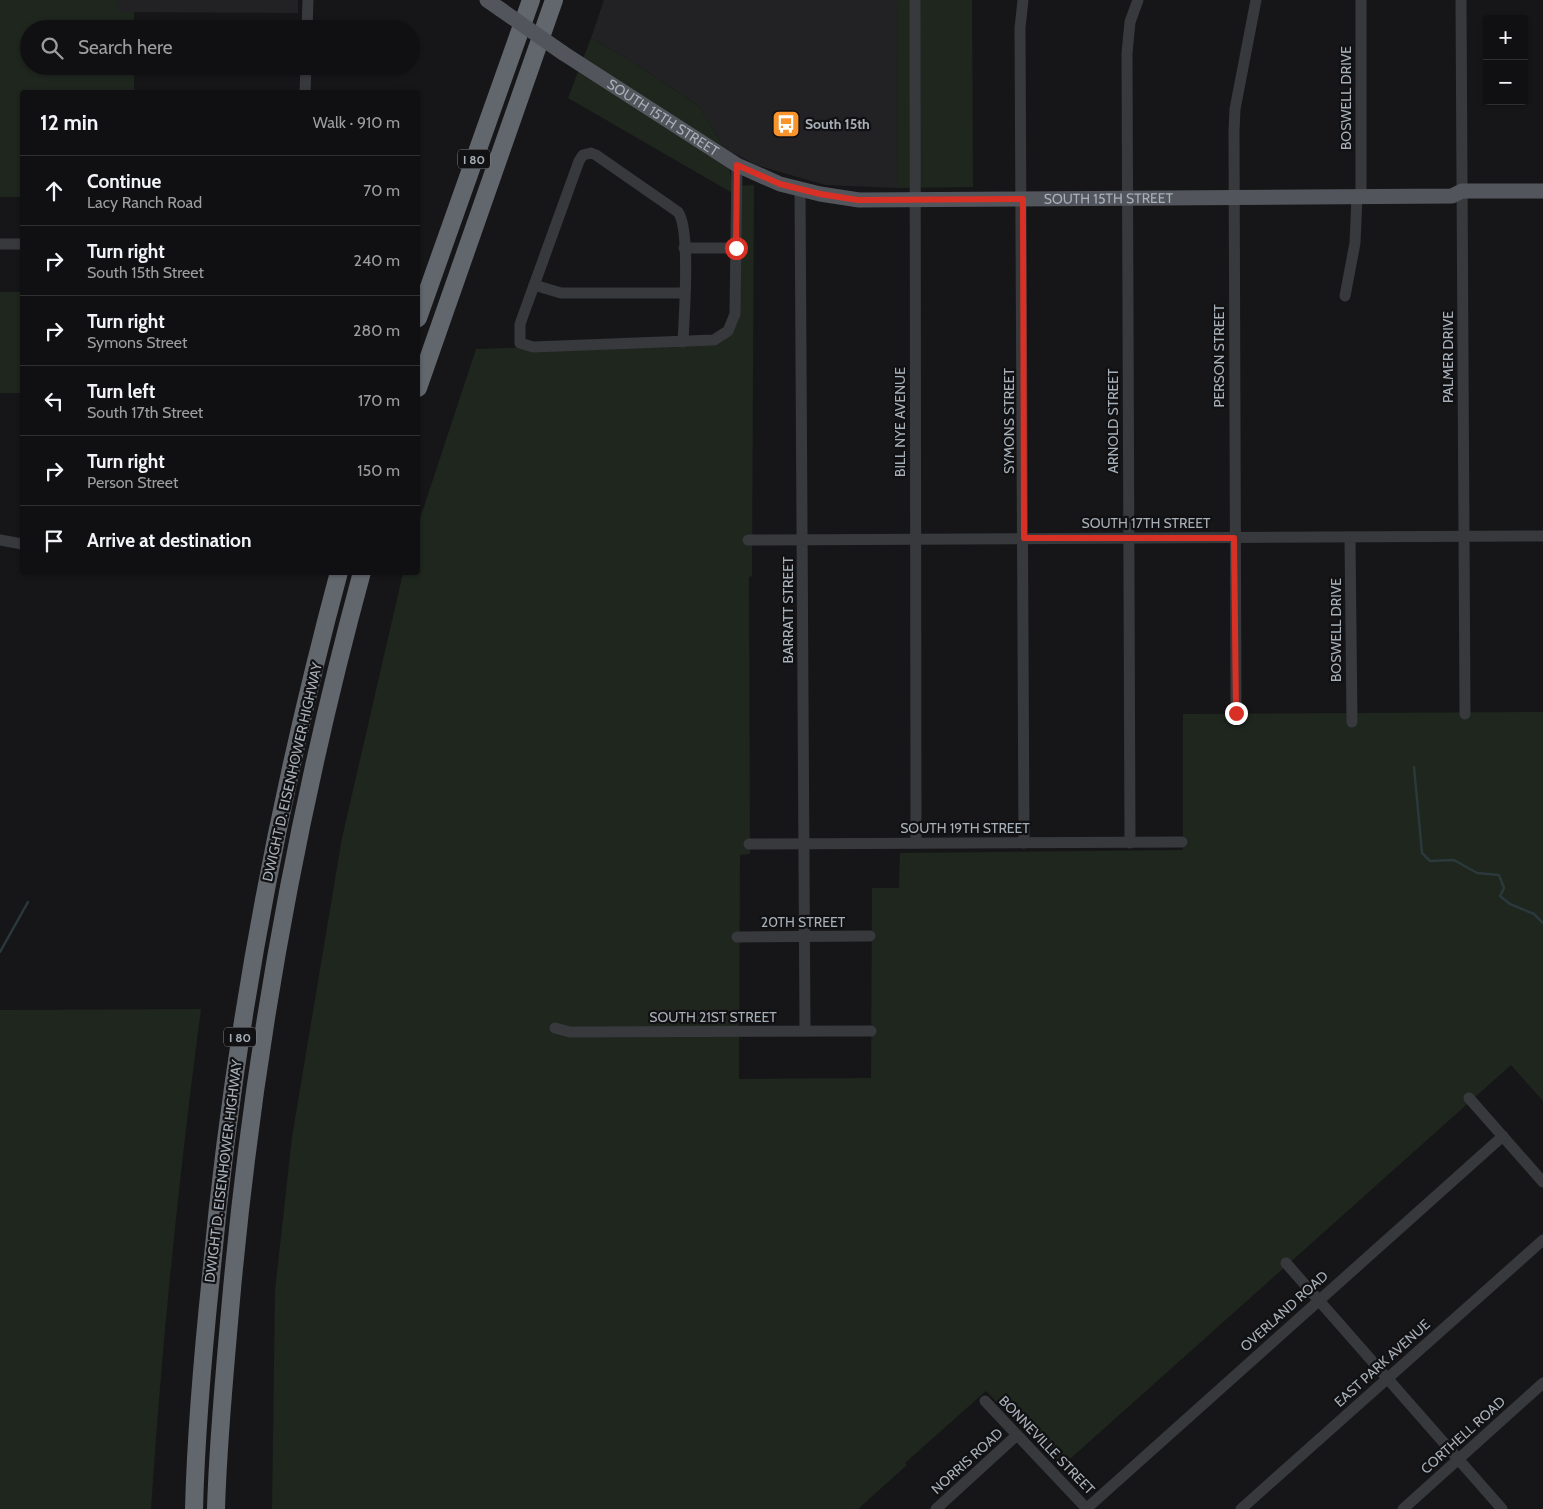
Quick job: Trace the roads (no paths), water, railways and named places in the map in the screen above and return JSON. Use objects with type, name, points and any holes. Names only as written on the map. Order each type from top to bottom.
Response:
[{"type":"highway","name":"I 80","points":[[420,312],[531,0]]},
{"type":"highway","name":"I 80","points":[[420,382],[554,0]]},
{"type":"highway","name":"DWIGHT D. EISENHOWER HIGHWAY","points":[[194,1509],[205,1331],[217,1211],[238,1051],[267,882],[297,738],[338,575]]},
{"type":"highway","name":"DWIGHT D. EISENHOWER HIGHWAY","points":[[216,1509],[224,1374],[234,1266],[262,1039],[289,883],[334,680],[361,575]]},
{"type":"main road","name":"SOUTH 15TH STREET","points":[[488,0],[563,53],[737,165],[780,184],[858,200],[1452,196],[1462,191],[1543,191]]},
{"type":"street","points":[[307,20],[308,0]]},
{"type":"street","name":"BILL NYE AVENUE","points":[[915,0],[916,843]]},
{"type":"street","name":"SYMONS STREET","points":[[1023,0],[1020,28],[1023,199],[1024,843]]},
{"type":"street","name":"ARNOLD STREET","points":[[1130,842],[1127,53],[1130,22],[1138,0]]},
{"type":"street","name":"PERSON STREET","points":[[1236,713],[1234,538],[1235,109],[1256,0]]},
{"type":"street","name":"BOSWELL DRIVE","points":[[1346,296],[1355,243],[1359,197],[1361,0]]},
{"type":"street","name":"PALMER DRIVE","points":[[1461,0],[1465,714]]},
{"type":"street","points":[[305,90],[306,75]]},
{"type":"street","points":[[683,342],[684,222],[678,212],[596,154],[587,154],[579,161],[520,324],[520,343],[533,347],[584,344],[683,342],[714,340],[728,331],[735,314],[737,165]]},
{"type":"street","name":"BARRATT STREET","points":[[800,189],[805,1031]]},
{"type":"street","points":[[0,244],[20,244]]},
{"type":"street","points":[[684,248],[736,248]]},
{"type":"street","points":[[534,285],[561,293],[684,293]]},
{"type":"street","name":"SOUTH 17TH STREET","points":[[748,540],[1543,536]]},
{"type":"street","name":"BOSWELL DRIVE","points":[[1350,537],[1352,722]]},
{"type":"street","points":[[0,540],[20,544]]},
{"type":"street","name":"SOUTH 19TH STREET","points":[[749,844],[1182,842]]},
{"type":"street","name":"20TH STREET","points":[[737,937],[870,936]]},
{"type":"street","name":"SOUTH 21ST STREET","points":[[555,1028],[579,1032],[871,1031]]},
{"type":"street","points":[[1469,1098],[1543,1182]]},
{"type":"street","name":"OVERLAND ROAD","points":[[1087,1509],[1503,1136]]},
{"type":"street","name":"EAST PARK AVENUE","points":[[1241,1509],[1543,1240]]},
{"type":"street","points":[[1286,1263],[1502,1509]]},
{"type":"street","name":"CORTHELL ROAD","points":[[1403,1509],[1543,1383]]},
{"type":"street","name":"BONNEVILLE STREET","points":[[985,1401],[1087,1509]]},
{"type":"street","name":"NORRIS ROAD","points":[[936,1509],[1018,1436]]},
{"type":"waterway","points":[[1414,767],[1422,853],[1430,861],[1454,860],[1477,873],[1499,875],[1504,888],[1500,896],[1510,904],[1534,914],[1543,923]]},
{"type":"waterway","points":[[0,952],[28,902]]},
{"type":"place","name":"South 15th","points":[[786,124]]}]
